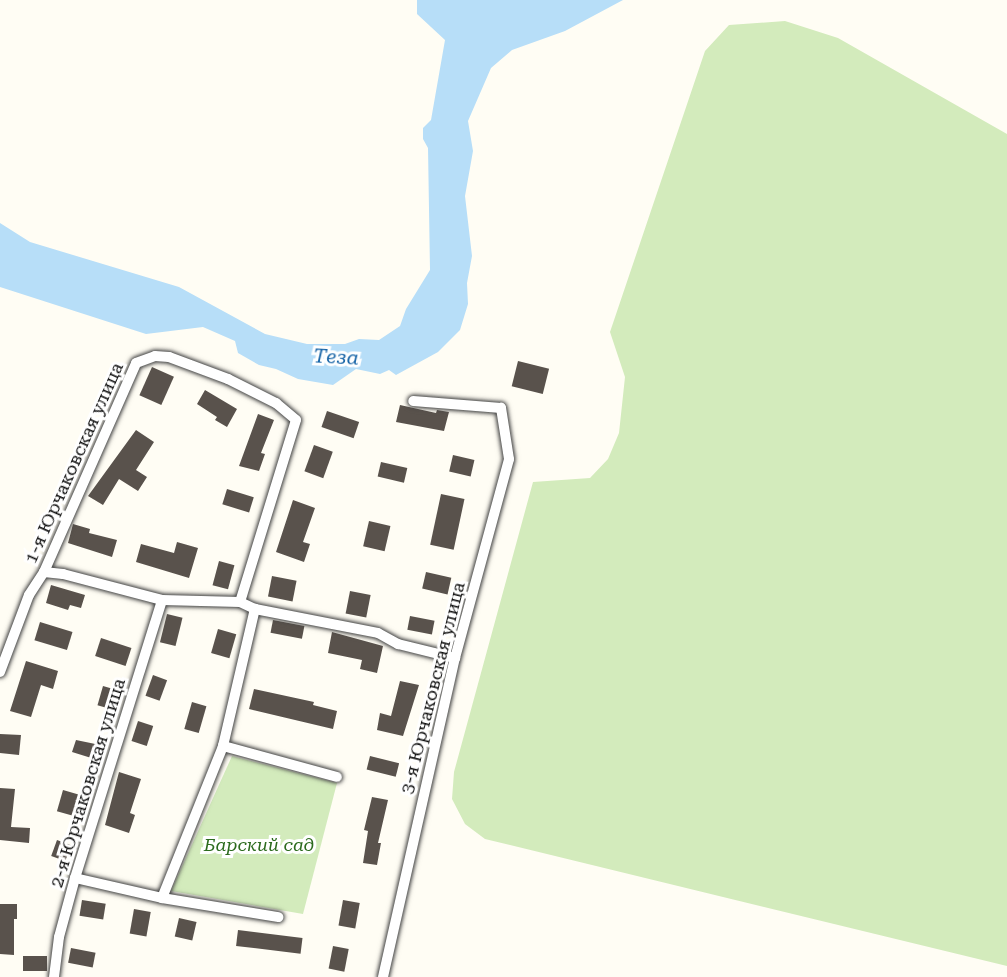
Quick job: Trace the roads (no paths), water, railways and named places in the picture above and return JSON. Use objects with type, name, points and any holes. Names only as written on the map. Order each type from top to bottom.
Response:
[{"type":"street","name":"1-я Юрчаковская улица","points":[[0,672],[29,595],[44,572],[136,363],[155,356],[169,357],[228,379],[276,403],[296,420],[240,602]]},
{"type":"street","name":"3-я Юрчаковская улица","points":[[383,977],[454,658],[509,459],[501,408],[413,401]]},
{"type":"street","points":[[44,572],[63,574],[162,600],[240,602],[255,609],[378,633],[398,644],[454,658]]},
{"type":"street","name":"2-я Юрчаковская улица","points":[[54,977],[59,937],[75,879],[162,600]]},
{"type":"street","points":[[162,898],[223,746],[255,609]]},
{"type":"street","points":[[223,746],[337,777]]},
{"type":"street","points":[[75,879],[162,898],[278,917]]},
{"type":"water","name":"Теза","points":[[417,0],[623,0],[565,31],[512,50],[491,68],[468,121],[473,151],[465,196],[472,256],[467,283],[468,304],[460,330],[438,352],[396,375],[389,370],[380,374],[356,369],[333,385],[298,379],[276,369],[259,365],[238,353],[235,341],[203,327],[146,334],[0,287],[0,223],[30,242],[179,287],[265,334],[307,344],[345,344],[359,339],[379,340],[400,326],[406,309],[430,270],[428,148],[423,139],[423,128],[431,120],[445,40],[417,14]]},
{"type":"park label","name":"Барский сад","points":[[259,845]]}]
